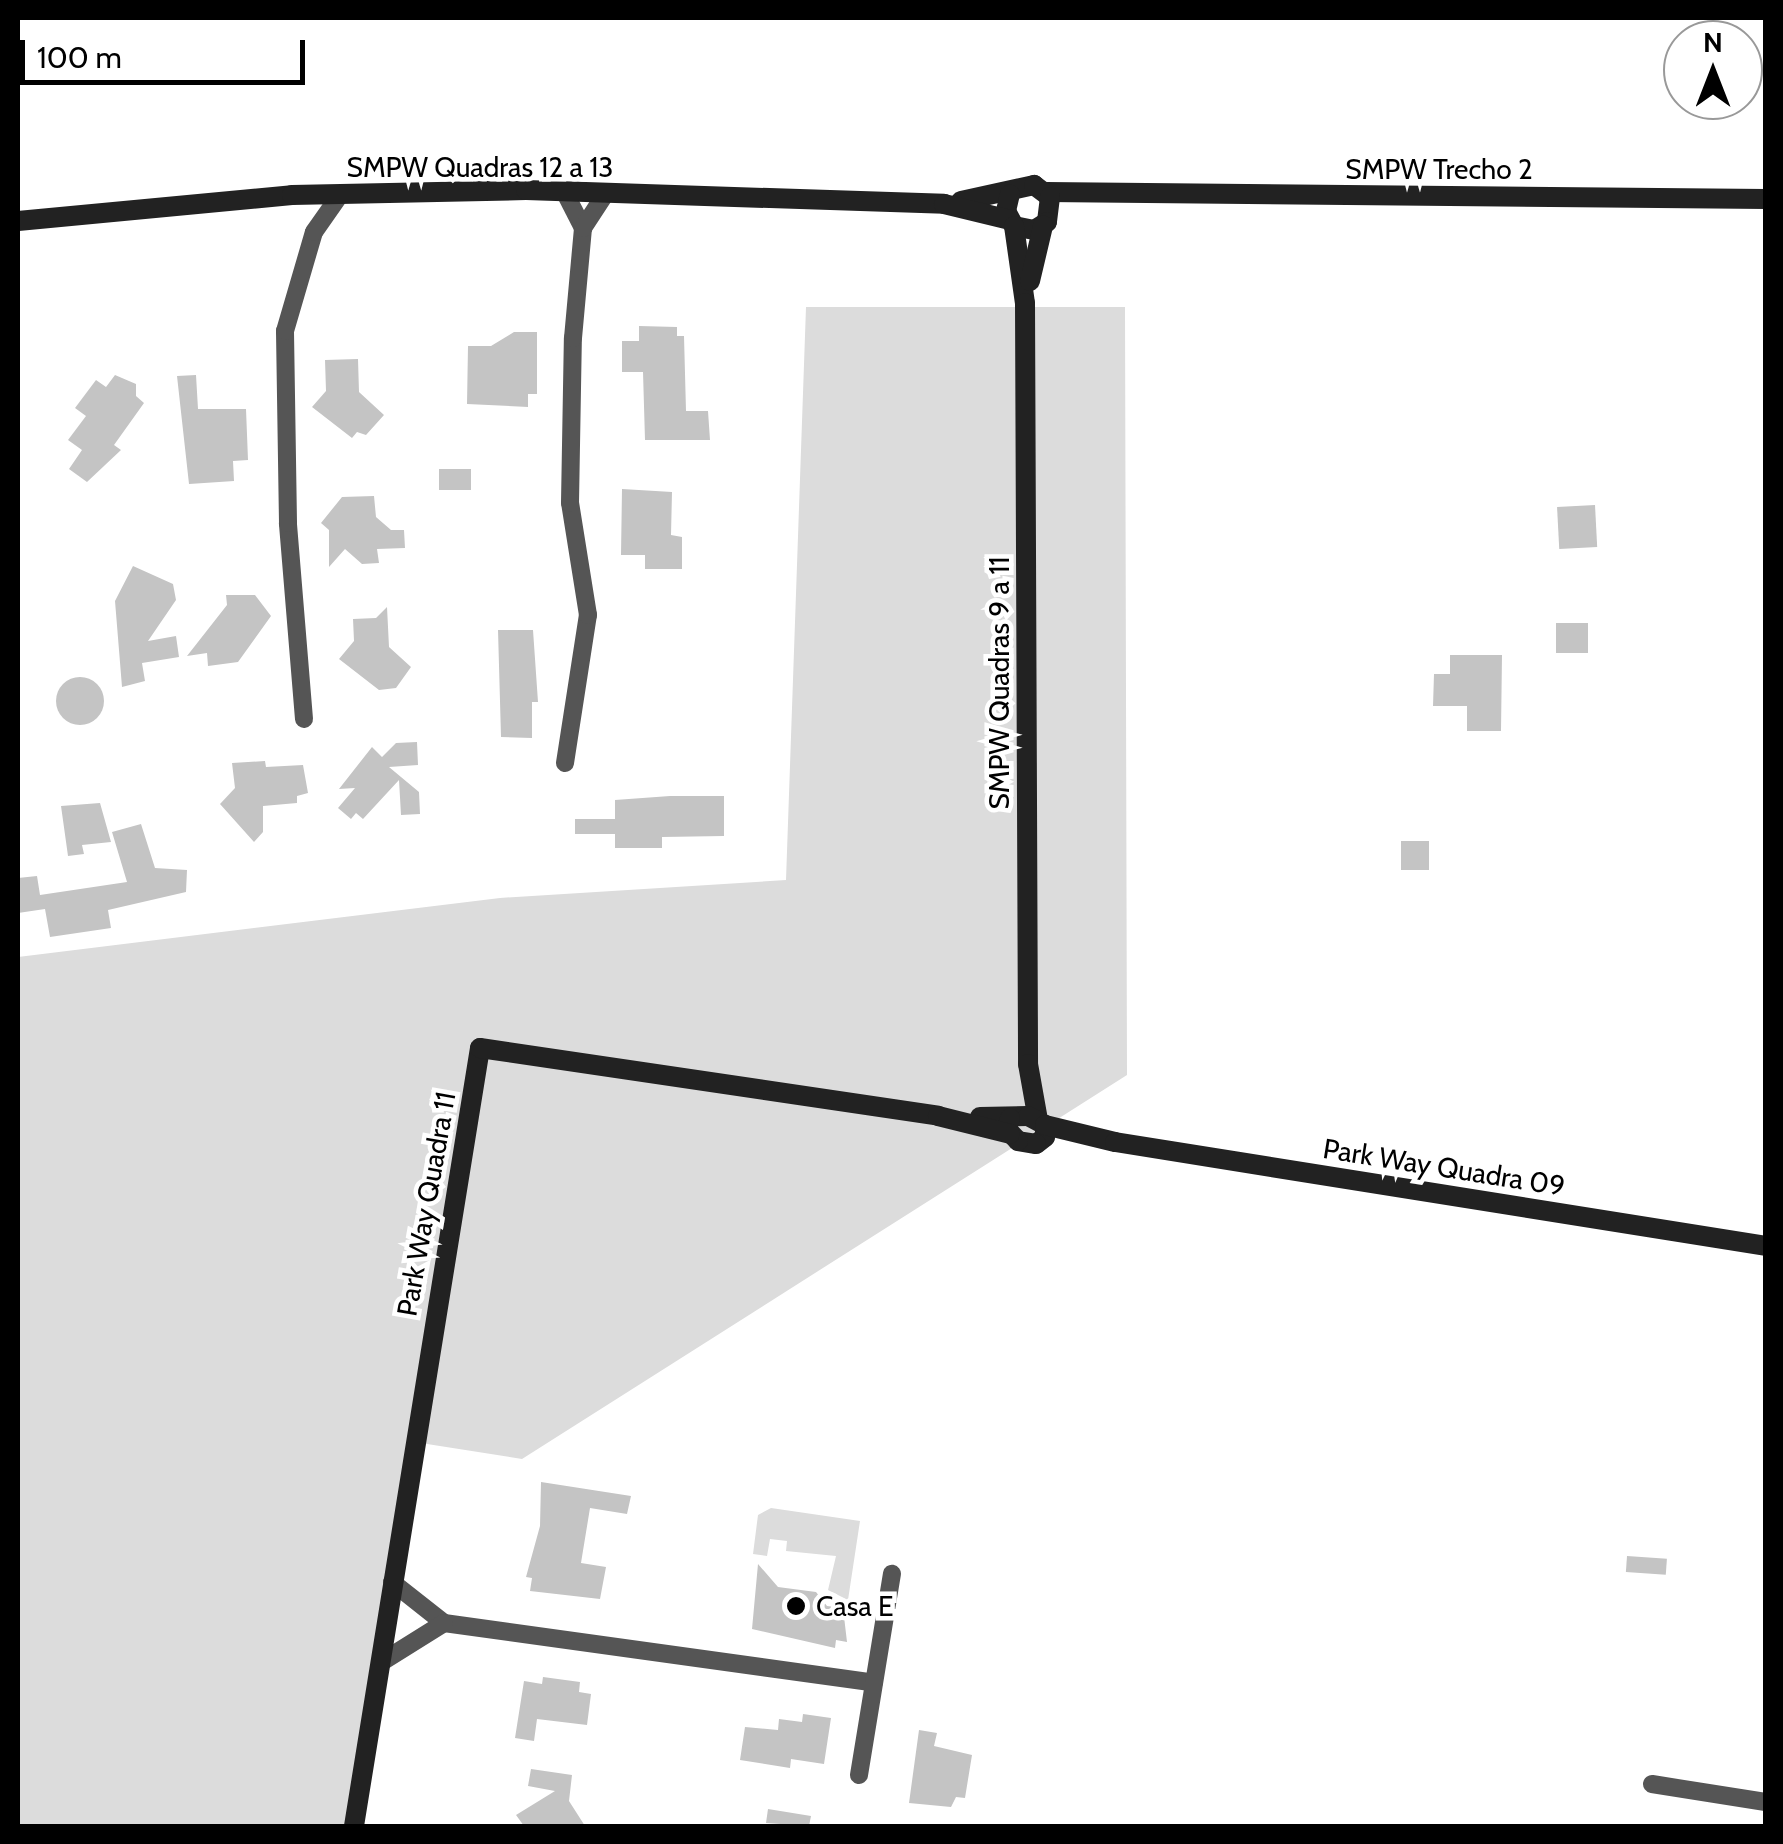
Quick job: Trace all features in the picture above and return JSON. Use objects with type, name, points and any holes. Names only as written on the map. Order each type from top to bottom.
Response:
[{"type":"street","name":"SMPW Quadras 12 a 13","points":[[22,217],[340,195],[564,191],[944,204],[1010,194],[1034,185],[1046,192]]},
{"type":"street","points":[[564,191],[583,228]]},
{"type":"street","points":[[565,763],[588,615],[575,560],[569,446],[583,228],[606,192]]},
{"type":"street","points":[[1047,221],[1046,192],[1113,197]]},
{"type":"street","name":"SMPW Quadras 9 a 11","points":[[1010,194],[1025,303],[1027,1126]]},
{"type":"street","points":[[304,720],[288,523],[285,331],[314,232],[340,195]]},
{"type":"street","name":"SMPW Quadras 12 a 13","points":[[944,204],[1012,223],[1047,221],[1113,197]]},
{"type":"street","name":"SMPW Trecho 2","points":[[1113,197],[1766,199]]},
{"type":"street","name":"SMPW Quadras 9 a 11","points":[[1025,303],[1047,221]]},
{"type":"street","name":"Park Way Quadra 11","points":[[354,1826],[480,1048],[1027,1126]]},
{"type":"street","name":"Park Way Quadra 09","points":[[1027,1126],[1766,1246]]},
{"type":"street","points":[[859,1776],[892,1574]]},
{"type":"street","points":[[392,1582],[444,1624],[874,1683]]},
{"type":"street","points":[[380,1664],[444,1624]]},
{"type":"street","points":[[1652,1784],[1766,1802]]},
{"type":"shaded area","points":[[806,307],[1125,307],[1127,1075],[522,1459],[408,1441],[354,1826],[18,1826],[18,957],[500,898],[786,880]]},
{"type":"shaded area","points":[[771,1508],[860,1521],[848,1600],[828,1590],[836,1556],[786,1551],[787,1541],[770,1539],[767,1556],[753,1554],[758,1515]]},
{"type":"building","points":[[639,326],[677,327],[677,336],[684,336],[686,411],[708,411],[710,440],[645,440],[643,372],[622,372],[622,341],[639,341]]},
{"type":"building","points":[[514,332],[537,332],[537,394],[528,394],[528,407],[467,404],[468,346],[491,346]]},
{"type":"building","points":[[358,359],[359,392],[384,415],[366,435],[357,432],[352,438],[312,407],[326,391],[325,360]]},
{"type":"building","points":[[115,375],[136,384],[136,396],[144,403],[114,445],[121,450],[87,482],[69,469],[82,450],[68,440],[86,416],[75,408],[96,380],[106,387]]},
{"type":"building","points":[[196,375],[198,409],[246,409],[248,460],[233,461],[234,481],[189,484],[177,376]]},
{"type":"building","points":[[439,469],[471,469],[471,490],[439,490]]},
{"type":"building","points":[[622,489],[672,492],[671,535],[682,537],[682,569],[645,569],[645,555],[621,555]]},
{"type":"building","points":[[374,496],[376,517],[391,530],[404,530],[405,548],[377,549],[379,563],[362,564],[345,549],[329,567],[329,530],[321,523],[342,497]]},
{"type":"building","points":[[1595,505],[1597,547],[1559,549],[1557,507]]},
{"type":"building","points":[[133,566],[173,584],[176,600],[148,641],[176,636],[179,657],[142,663],[145,681],[122,687],[115,601]]},
{"type":"building","points":[[226,595],[255,595],[271,616],[238,662],[208,666],[207,653],[187,656],[227,605]]},
{"type":"building","points":[[387,607],[389,647],[411,667],[396,688],[379,690],[339,659],[354,641],[353,619],[376,618]]},
{"type":"building","points":[[1556,623],[1588,623],[1588,653],[1556,653]]},
{"type":"building","points":[[498,630],[533,630],[538,702],[532,702],[532,738],[501,737]]},
{"type":"building","points":[[1450,655],[1502,655],[1501,731],[1467,731],[1467,706],[1433,706],[1434,674],[1450,674]]},
{"type":"building","points":[[80,677],[97,684],[104,701],[97,718],[80,725],[63,718],[56,701],[63,684]]},
{"type":"building","points":[[417,742],[418,765],[389,767],[419,792],[420,814],[401,815],[399,780],[363,819],[356,813],[351,819],[338,808],[355,788],[339,789],[372,747],[382,757],[396,743]]},
{"type":"building","points":[[265,761],[266,767],[303,765],[308,793],[297,796],[297,803],[263,806],[263,832],[254,842],[220,804],[235,788],[232,763]]},
{"type":"building","points":[[724,796],[724,836],[662,837],[662,848],[615,848],[615,834],[575,834],[575,819],[615,819],[615,800]]},
{"type":"building","points":[[100,803],[111,842],[82,845],[84,854],[68,856],[61,806]]},
{"type":"building","points":[[141,824],[155,868],[187,870],[186,892],[108,910],[111,928],[50,937],[45,909],[18,913],[18,878],[37,876],[40,895],[127,882],[112,832]]},
{"type":"building","points":[[1401,841],[1429,841],[1429,870],[1401,870]]},
{"type":"building","points":[[541,1482],[631,1496],[627,1514],[590,1508],[581,1563],[606,1567],[600,1599],[530,1591],[532,1578],[526,1577],[540,1526]]},
{"type":"building","points":[[1627,1556],[1667,1559],[1666,1575],[1626,1572]]},
{"type":"building","name":"Casa E","points":[[758,1564],[778,1587],[816,1592],[827,1606],[843,1608],[847,1642],[836,1640],[835,1648],[752,1629]]},
{"type":"building","points":[[543,1677],[580,1682],[579,1692],[591,1694],[587,1725],[537,1719],[534,1741],[515,1738],[524,1681],[542,1684]]},
{"type":"building","points":[[803,1714],[831,1718],[824,1764],[791,1759],[790,1768],[740,1760],[745,1727],[778,1730],[779,1719],[802,1722]]},
{"type":"building","points":[[919,1730],[937,1733],[934,1746],[972,1755],[965,1798],[956,1797],[951,1807],[909,1803]]},
{"type":"building","points":[[531,1769],[572,1775],[569,1801],[585,1826],[524,1826],[516,1815],[555,1791],[528,1786]]},
{"type":"building","points":[[768,1809],[811,1816],[809,1826],[766,1823]]},
{"type":"place","name":"Casa E","points":[[796,1606]]}]
